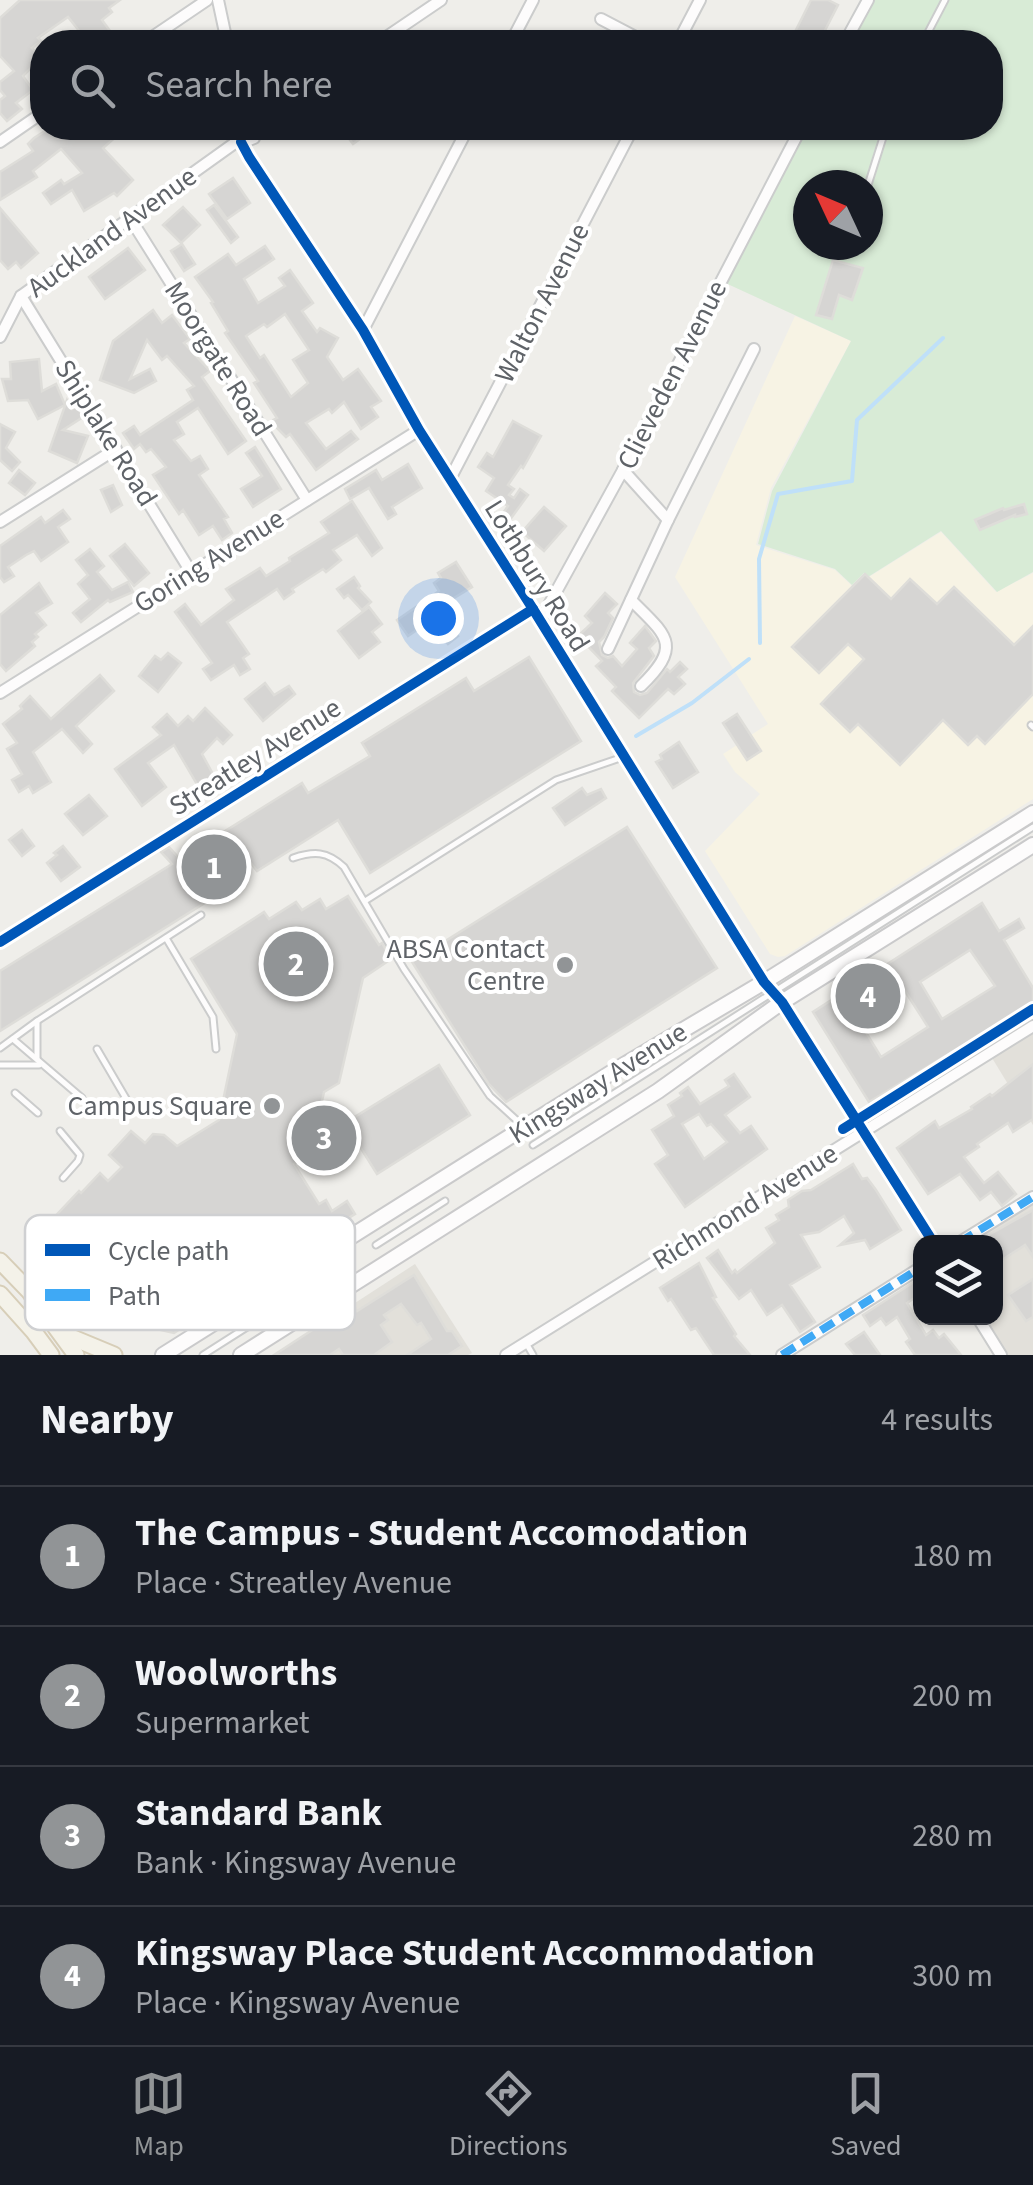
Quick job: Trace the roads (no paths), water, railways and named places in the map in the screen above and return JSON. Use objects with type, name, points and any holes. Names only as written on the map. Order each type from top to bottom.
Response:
[{"type":"main road","name":"Kingsway Avenue","points":[[355,1283],[658,1091],[773,992],[1033,813]]},
{"type":"main road","name":"Kingsway Avenue","points":[[355,1235],[614,1070],[773,992],[1033,845]]},
{"type":"main road","points":[[0,1262],[25,1287]]},
{"type":"main road","points":[[0,1294],[25,1322]]},
{"type":"main road","points":[[32,1330],[51,1355]]},
{"type":"main road","points":[[60,1330],[76,1355]]},
{"type":"main road","name":"Kingsway Avenue","points":[[163,1355],[203,1330]]},
{"type":"main road","name":"Kingsway Avenue","points":[[241,1355],[280,1330]]},
{"type":"main road","points":[[62,1333],[114,1355]]},
{"type":"street","points":[[162,30],[207,0]]},
{"type":"street","points":[[218,0],[225,30]]},
{"type":"street","points":[[396,30],[440,0]]},
{"type":"street","points":[[518,30],[533,0]]},
{"type":"street","points":[[684,30],[700,0]]},
{"type":"street","points":[[852,30],[868,0]]},
{"type":"street","points":[[601,18],[623,30]]},
{"type":"street","points":[[0,142],[30,121]]},
{"type":"street","name":"Auckland Avenue","points":[[0,337],[21,296],[233,140]]},
{"type":"street","name":"Lothbury Road","points":[[243,140],[623,757],[929,1235]]},
{"type":"street","points":[[363,330],[462,140]]},
{"type":"street","name":"Walton Avenue","points":[[450,479],[627,140]]},
{"type":"street","name":"Clieveden Avenue","points":[[540,621],[795,140]]},
{"type":"street","name":"Moorgate Road","points":[[130,218],[307,500]]},
{"type":"street","name":"Shiplake Road","points":[[21,296],[191,572]]},
{"type":"street","points":[[608,649],[754,349]]},
{"type":"street","name":"Goring Avenue","points":[[0,692],[419,430]]},
{"type":"street","points":[[0,522],[116,449]]},
{"type":"street","points":[[623,470],[668,520]]},
{"type":"street","points":[[632,600],[658,626],[666,641],[660,667],[641,686]]},
{"type":"street","name":"Streatley Avenue","points":[[0,942],[533,609]]},
{"type":"street","name":"Richmond Avenue","points":[[506,1355],[1033,1026]]},
{"type":"street","points":[[971,1235],[1033,1197]]},
{"type":"street","points":[[782,1355],[913,1272]]},
{"type":"street","points":[[982,1325],[1001,1355]]},
{"type":"lane","points":[[929,30],[945,0]]},
{"type":"lane","points":[[873,170],[882,140]]},
{"type":"lane","points":[[365,901],[556,780],[623,757]]},
{"type":"lane","points":[[533,1145],[1033,827]]},
{"type":"lane","points":[[293,858],[315,852],[335,858],[344,866],[404,968],[490,1096],[526,1128]]},
{"type":"lane","points":[[1,1048],[201,915]]},
{"type":"lane","points":[[166,938],[212,1017],[216,1049]]},
{"type":"lane","points":[[37,1021],[35,1039],[40,1063]]},
{"type":"lane","points":[[13,1039],[82,1098]]},
{"type":"lane","points":[[97,1049],[131,1107]]},
{"type":"lane","points":[[0,1065],[40,1063]]},
{"type":"lane","points":[[15,1093],[38,1114]]},
{"type":"lane","points":[[60,1131],[80,1155],[62,1178]]},
{"type":"lane","points":[[376,1245],[445,1201]]},
{"type":"lane","points":[[203,1355],[242,1330]]},
{"type":"lane","points":[[526,1343],[533,1355]]},
{"type":"waterway","points":[[760,643],[759,559],[778,494],[852,481],[857,420],[943,338]]},
{"type":"waterway","points":[[636,736],[692,703],[749,659]]},
{"type":"place","name":"The Campus - Student Accomodation","points":[[214,867]]},
{"type":"place","name":"Woolworths","points":[[296,964]]},
{"type":"place","name":"ABSA Contact Centre","points":[[565,965]]},
{"type":"place","name":"Kingsway Place Student Accommodation","points":[[868,996]]},
{"type":"place","name":"Campus Square","points":[[272,1106]]},
{"type":"place","name":"Standard Bank","points":[[324,1138]]}]
